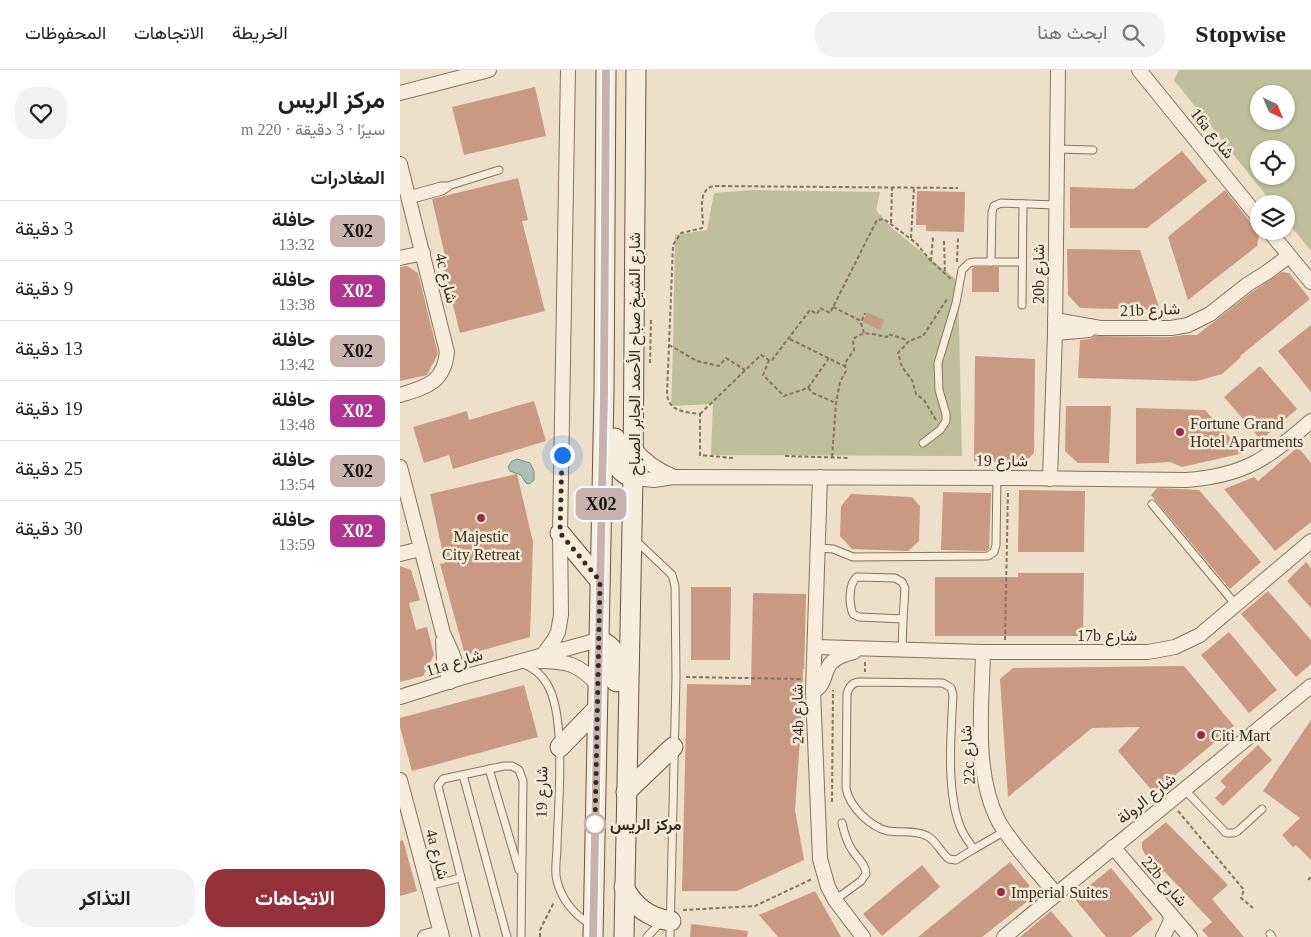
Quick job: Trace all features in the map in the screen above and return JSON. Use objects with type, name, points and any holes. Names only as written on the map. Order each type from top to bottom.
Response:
[{"type":"main road","name":"شارع الشيخ صباح الأحمد الجابر الصباح","points":[[593,932],[604,392],[606,70]]},
{"type":"main road","name":"شارع الشيخ صباح الأحمد الجابر الصباح","points":[[624,937],[633,478],[636,70]]},
{"type":"main road","points":[[604,392],[614,414],[615,461],[624,474],[633,478]]},
{"type":"main road","points":[[560,533],[600,581]]},
{"type":"main road","points":[[598,640],[605,642],[615,654],[617,661],[615,714],[620,728],[628,741]]},
{"type":"main road","points":[[560,747],[598,709]]},
{"type":"main road","points":[[626,792],[673,747]]},
{"type":"main road","points":[[624,887],[629,897],[644,912],[669,922]]},
{"type":"street","points":[[400,93],[489,70]]},
{"type":"street","points":[[543,655],[554,640],[560,624],[568,76],[556,70]]},
{"type":"street","name":"20b شارع","points":[[1050,479],[1055,326],[1058,70]]},
{"type":"street","name":"16a شارع","points":[[1139,70],[1250,207]]},
{"type":"street","name":"4c شارع","points":[[400,164],[447,352],[444,368],[434,382],[400,395]]},
{"type":"street","points":[[1276,240],[1311,282]]},
{"type":"street","points":[[400,248],[421,248]]},
{"type":"street","points":[[400,258],[421,248]]},
{"type":"street","name":"21b شارع","points":[[1055,326],[1171,328],[1188,325],[1203,318],[1248,284],[1266,273],[1286,252]]},
{"type":"street","name":"شارع 19","points":[[633,478],[654,480],[674,476],[1186,480],[1222,476],[1250,466],[1270,456],[1311,420]]},
{"type":"street","name":"شارع 19","points":[[633,446],[639,455],[651,465],[664,473],[674,476]]},
{"type":"street","points":[[400,467],[443,633],[452,653],[455,680]]},
{"type":"street","name":"24b شارع","points":[[820,477],[816,647],[813,685],[818,845],[823,874],[834,900],[863,937]]},
{"type":"street","name":"17b شارع","points":[[816,647],[983,652],[1148,652],[1162,650],[1175,647],[1200,634],[1311,541]]},
{"type":"street","points":[[400,546],[419,545]]},
{"type":"street","points":[[400,554],[419,545]]},
{"type":"street","name":"11a شارع","points":[[400,697],[598,640]]},
{"type":"street","name":"17b شارع","points":[[813,685],[821,686],[827,669],[833,661],[842,656],[865,649]]},
{"type":"street","name":"22c شارع","points":[[983,652],[981,748],[983,770],[990,802],[1005,831],[1056,894]]},
{"type":"street","name":"11a شارع","points":[[518,662],[559,661],[570,664],[581,668],[598,685]]},
{"type":"street","name":"شارع الرولة","points":[[1004,937],[1311,686]]},
{"type":"street","name":"4a شارع","points":[[400,780],[441,935]]},
{"type":"street","name":"22b شارع","points":[[1113,847],[1190,937]]},
{"type":"street","points":[[1163,937],[1170,923],[1171,915]]},
{"type":"street","points":[[425,937],[441,935]]},
{"type":"lane","points":[[1056,149],[1093,150]]},
{"type":"lane","points":[[408,198],[441,186],[448,186],[499,170]]},
{"type":"lane","points":[[992,262],[994,206],[1001,203],[1055,206]]},
{"type":"lane","points":[[1022,305],[1023,204]]},
{"type":"lane","points":[[923,443],[940,430],[946,421],[946,414],[939,390],[938,363],[956,303],[962,270],[969,263],[1022,262]]},
{"type":"lane","points":[[818,548],[833,549],[853,557],[988,556],[994,552],[996,545],[1003,478]]},
{"type":"lane","points":[[1152,504],[1236,605]]},
{"type":"lane","points":[[632,537],[668,570],[674,580],[676,677],[669,922],[651,931],[647,937]]},
{"type":"lane","points":[[902,650],[905,588],[902,582],[895,578],[860,577],[854,579],[851,585],[851,608],[853,614],[859,617],[903,619]]},
{"type":"lane","name":"شارع 19","points":[[518,662],[530,666],[540,674],[548,685],[553,697],[560,747],[556,879],[560,891],[573,912],[593,932]]},
{"type":"lane","points":[[974,849],[960,826],[953,800],[951,740],[953,695],[951,688],[942,683],[865,682],[853,684],[848,690],[846,788],[850,802],[869,821],[881,829],[928,836],[949,859],[956,860],[1005,831]]},
{"type":"lane","points":[[476,937],[438,786],[443,779],[512,766],[519,770],[522,777],[522,937]]},
{"type":"lane","points":[[489,769],[522,878]]},
{"type":"lane","points":[[463,775],[507,937]]},
{"type":"lane","points":[[1184,789],[1226,833],[1238,832],[1262,808]]},
{"type":"lane","points":[[834,900],[861,881],[866,874],[864,866],[847,841],[842,823]]},
{"type":"lane","points":[[428,886],[460,878]]},
{"type":"path","points":[[700,414],[679,411],[674,409],[669,402],[667,395],[668,345],[673,245],[681,233],[702,228],[703,196],[706,189],[713,186],[958,188]]},
{"type":"path","points":[[891,224],[892,188]]},
{"type":"path","points":[[911,239],[914,188]]},
{"type":"path","points":[[829,358],[808,388],[784,396],[764,377],[763,373],[769,360],[772,360],[810,310],[817,314],[820,308],[830,314],[875,223],[880,219],[884,219],[919,245],[931,261],[952,282]]},
{"type":"path","points":[[931,261],[933,237]]},
{"type":"path","points":[[958,238],[957,266],[962,270]]},
{"type":"path","points":[[944,240],[945,273]]},
{"type":"path","points":[[936,420],[924,400],[918,396],[912,380],[902,367],[898,353],[909,341],[923,336],[948,298]]},
{"type":"path","points":[[833,307],[861,321]]},
{"type":"path","points":[[864,333],[861,321],[865,313]]},
{"type":"path","points":[[832,457],[836,403],[840,382],[846,371],[846,362],[854,350],[853,340],[858,335],[864,333],[887,337],[888,334],[909,341]]},
{"type":"path","points":[[789,338],[846,367]]},
{"type":"path","points":[[668,345],[697,360],[719,366],[726,358],[745,370]]},
{"type":"path","points":[[733,458],[700,455],[700,414],[761,355],[769,360]]},
{"type":"path","points":[[808,388],[814,393],[836,403]]},
{"type":"path","points":[[785,456],[850,458]]},
{"type":"path","points":[[1003,478],[1005,652]]},
{"type":"path","points":[[865,649],[865,682]]},
{"type":"path","points":[[676,677],[813,685]]},
{"type":"path","points":[[1169,801],[1244,890],[1240,898],[1253,908]]},
{"type":"path","points":[[669,922],[755,906],[823,874]]},
{"type":"path","points":[[1308,880],[1311,877]]},
{"type":"path","points":[[540,937],[540,930],[560,891]]},
{"type":"green space","points":[[1179,70],[1311,70],[1311,251],[1295,231],[1295,195],[1266,195],[1258,185],[1295,185],[1295,140],[1250,140],[1250,175],[1174,80]]},
{"type":"green space","points":[[754,190],[880,192],[876,210],[893,229],[958,281],[962,456],[711,455],[713,404],[671,406],[675,235],[707,230],[714,193]]},
{"type":"shaded area","points":[[517,459],[530,463],[534,471],[534,480],[529,484],[526,483],[521,475],[510,471],[508,467],[512,461]]},
{"type":"building","points":[[535,87],[546,136],[464,155],[452,107]]},
{"type":"building","points":[[1182,151],[1207,181],[1147,228],[1070,228],[1070,187],[1134,189]]},
{"type":"building","points":[[518,178],[528,220],[522,221],[545,311],[460,333],[441,257],[445,256],[432,199]]},
{"type":"building","points":[[1225,190],[1250,221],[1250,240],[1258,240],[1257,246],[1188,300],[1168,237]]},
{"type":"building","points":[[917,191],[965,192],[964,232],[926,231],[926,225],[916,225]]},
{"type":"building","points":[[1067,249],[1140,250],[1160,310],[1080,308],[1068,295]]},
{"type":"building","points":[[407,266],[418,273],[438,354],[427,375],[400,381],[400,267]]},
{"type":"building","points":[[999,267],[999,292],[972,292],[972,268]]},
{"type":"building","points":[[1282,272],[1289,273],[1310,299],[1240,356],[1222,374],[1197,381],[1078,378],[1080,340],[1090,339],[1095,336],[1171,337],[1197,335],[1253,291]]},
{"type":"building","points":[[867,312],[884,320],[880,330],[863,322]]},
{"type":"building","points":[[1311,325],[1311,392],[1278,351]]},
{"type":"building","points":[[975,356],[1035,359],[1034,453],[1024,463],[974,461]]},
{"type":"building","points":[[1260,366],[1297,409],[1261,440],[1224,397]]},
{"type":"building","points":[[534,401],[546,441],[453,469],[449,455],[424,463],[413,427],[467,411],[469,420]]},
{"type":"building","points":[[1066,406],[1111,406],[1109,463],[1078,463],[1065,451]]},
{"type":"building","name":"Fortune Grand Hotel Apartments","points":[[1136,408],[1205,410],[1244,453],[1182,467],[1170,462],[1136,464]]},
{"type":"building","points":[[1298,447],[1311,463],[1311,522],[1275,551],[1224,489],[1254,477],[1258,481]]},
{"type":"building","points":[[517,474],[533,542],[530,637],[465,655],[440,564],[445,563],[430,494]]},
{"type":"building","points":[[1157,488],[1199,490],[1261,562],[1230,589],[1151,495]]},
{"type":"building","points":[[1019,490],[1085,491],[1084,552],[1018,552]]},
{"type":"building","points":[[943,492],[991,493],[989,549],[986,551],[941,550]]},
{"type":"building","points":[[851,494],[912,497],[920,506],[919,541],[908,551],[852,549],[840,536],[841,506]]},
{"type":"building","points":[[1306,562],[1311,568],[1311,608],[1287,581]]},
{"type":"building","points":[[400,566],[411,570],[420,600],[409,603],[416,630],[427,627],[434,655],[423,676],[400,682]]},
{"type":"building","points":[[1018,573],[1084,573],[1083,636],[935,636],[935,577],[1018,577]]},
{"type":"building","points":[[691,587],[731,587],[730,660],[691,660]]},
{"type":"building","points":[[1268,591],[1311,640],[1311,664],[1296,677],[1241,614]]},
{"type":"building","points":[[753,593],[806,594],[802,711],[795,810],[804,860],[737,891],[682,891],[687,684],[751,685]]},
{"type":"building","points":[[1229,632],[1277,690],[1249,713],[1201,655]]},
{"type":"building","points":[[1184,666],[1234,726],[1154,793],[1118,751],[1140,727],[1092,728],[1008,797],[1000,679],[1013,668]]},
{"type":"building","points":[[524,685],[538,737],[412,771],[400,727],[400,718]]},
{"type":"building","points":[[1311,720],[1311,860],[1296,845],[1293,847],[1282,835],[1300,818],[1263,791]]},
{"type":"building","points":[[1258,745],[1272,760],[1223,806],[1215,798],[1226,787],[1220,781]]},
{"type":"building","points":[[1166,822],[1228,885],[1212,899],[1244,937],[1208,937],[1202,930],[1212,922],[1164,871],[1162,873],[1146,856],[1142,849],[1142,842]]},
{"type":"building","points":[[403,840],[417,891],[400,896],[400,841]]},
{"type":"building","name":"Imperial Suites","points":[[1010,862],[1029,885],[1029,900],[982,937],[918,937]]},
{"type":"building","points":[[922,865],[940,887],[882,936],[863,914]]},
{"type":"building","points":[[1111,868],[1153,919],[1131,937],[1106,937],[1074,898]]},
{"type":"building","points":[[815,891],[841,937],[778,937],[759,915]]},
{"type":"building","points":[[1051,911],[1073,937],[1020,937]]},
{"type":"building","points":[[691,924],[748,931],[747,937],[690,937]]},
{"type":"bus line","name":"X02","points":[[593,937],[604,392],[606,70]]},
{"type":"place","name":"Fortune Grand Hotel Apartments","points":[[1180,432]]},
{"type":"place","name":"Majestic City Retreat","points":[[481,518]]},
{"type":"place","name":"Citi Mart","points":[[1201,735]]},
{"type":"place","name":"مركز الريس","points":[[595,824]]},
{"type":"place","name":"Imperial Suites","points":[[1001,892]]},
{"type":"route","points":[[562,455],[560,533],[600,581],[595,827],[595,824]]}]
